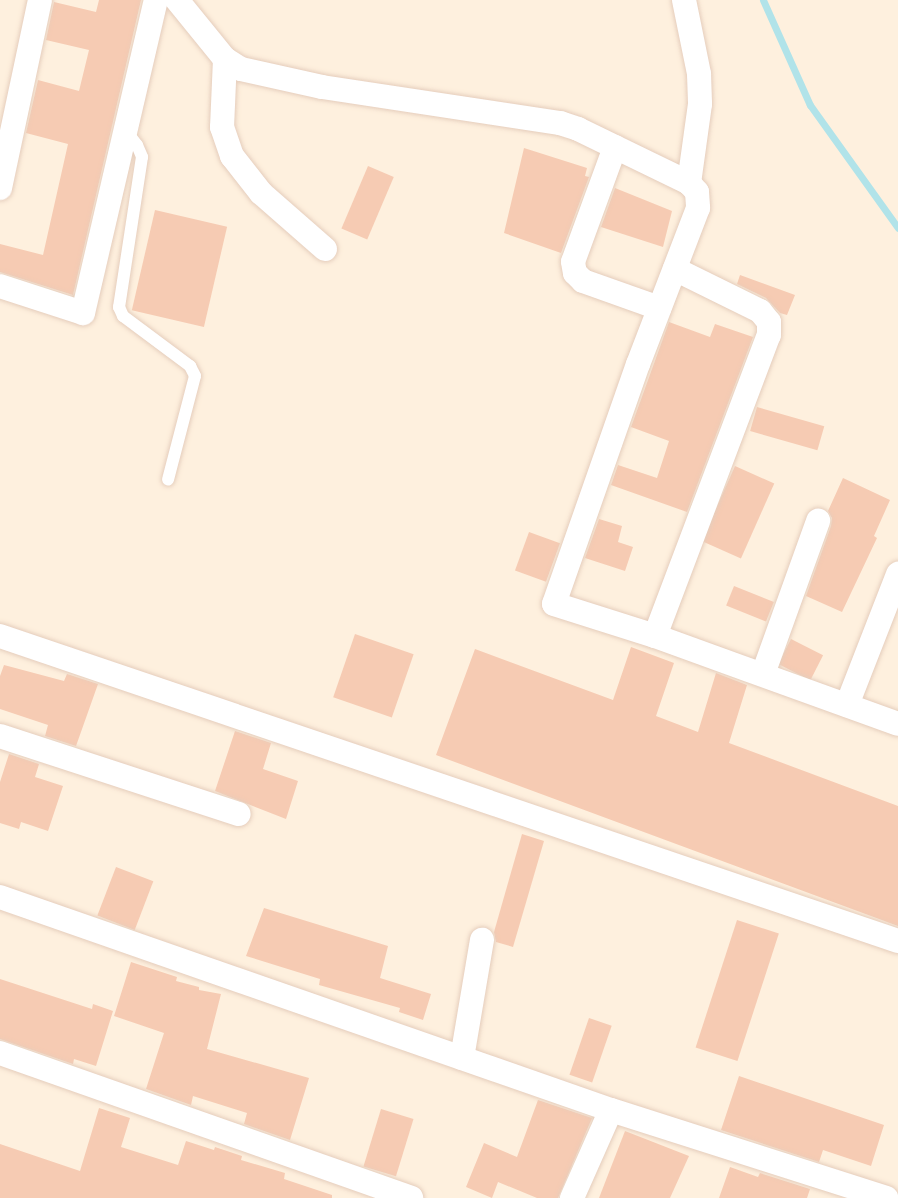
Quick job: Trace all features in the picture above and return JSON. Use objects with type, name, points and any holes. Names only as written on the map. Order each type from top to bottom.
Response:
[{"type":"street","points":[[0,188],[40,0]]},
{"type":"street","points":[[0,286],[83,313],[156,0]]},
{"type":"street","points":[[177,0],[225,59],[241,69],[322,87],[560,123],[689,183],[697,192],[698,208],[659,309],[554,604],[655,636],[898,724]]},
{"type":"street","points":[[684,0],[699,74],[700,104],[689,183]]},
{"type":"street","points":[[225,59],[222,127],[232,156],[261,193],[325,249]]},
{"type":"street","points":[[615,147],[573,262],[575,273],[584,281],[659,309]]},
{"type":"street","points":[[655,636],[769,335],[769,322],[760,311],[675,269]]},
{"type":"street","points":[[763,674],[818,521]]},
{"type":"street","points":[[847,705],[898,574]]},
{"type":"street","points":[[0,636],[898,941]]},
{"type":"street","points":[[0,736],[239,814]]},
{"type":"street","points":[[0,897],[611,1110],[886,1198]]},
{"type":"street","points":[[462,1058],[482,940]]},
{"type":"street","points":[[0,1053],[411,1198]]},
{"type":"street","points":[[572,1198],[611,1110]]},
{"type":"lane","points":[[126,131],[137,145],[142,157],[119,307],[123,316],[190,366],[195,376],[168,480]]},
{"type":"building","points":[[99,0],[141,0],[73,295],[0,272],[0,244],[43,255],[68,144],[26,133],[38,80],[79,91],[89,50],[46,40],[54,2],[96,12]]},
{"type":"building","points":[[524,148],[587,168],[585,176],[589,177],[561,253],[504,233]]},
{"type":"building","points":[[368,166],[394,177],[367,240],[341,229]]},
{"type":"building","points":[[615,188],[672,211],[663,247],[601,227]]},
{"type":"building","points":[[155,210],[227,227],[204,327],[132,310]]},
{"type":"building","points":[[740,275],[795,295],[787,315],[780,313],[766,298],[737,284]]},
{"type":"building","points":[[669,322],[710,337],[715,324],[753,337],[687,512],[611,485],[618,465],[657,478],[669,441],[631,427]]},
{"type":"building","points":[[757,407],[824,426],[817,450],[750,431]]},
{"type":"building","points":[[735,466],[774,483],[741,558],[702,541]]},
{"type":"building","points":[[843,478],[890,500],[874,536],[877,538],[842,612],[806,596],[831,526],[832,518],[828,511]]},
{"type":"building","points":[[599,519],[622,526],[618,542],[633,547],[625,571],[585,558]]},
{"type":"building","points":[[529,532],[560,543],[546,582],[515,571]]},
{"type":"building","points":[[734,586],[774,602],[766,622],[726,605]]},
{"type":"building","points":[[355,634],[414,654],[392,718],[333,697]]},
{"type":"building","points":[[791,639],[823,655],[810,680],[778,664]]},
{"type":"building","points":[[631,647],[674,663],[656,716],[698,732],[716,673],[747,685],[729,743],[898,806],[898,926],[436,755],[475,649],[613,700]]},
{"type":"building","points":[[4,665],[64,681],[67,674],[98,684],[76,746],[45,736],[48,725],[0,709],[0,676]]},
{"type":"building","points":[[235,731],[271,743],[263,769],[298,781],[286,819],[215,791]]},
{"type":"building","points":[[9,754],[39,764],[35,777],[63,786],[48,831],[21,822],[19,829],[0,823],[0,782]]},
{"type":"building","points":[[522,834],[544,841],[513,947],[496,942],[494,932]]},
{"type":"building","points":[[116,867],[153,881],[135,930],[97,916]]},
{"type":"building","points":[[264,908],[388,946],[380,978],[431,994],[423,1020],[399,1012],[400,1008],[319,985],[320,979],[246,956]]},
{"type":"building","points":[[737,920],[779,934],[737,1061],[696,1047]]},
{"type":"building","points":[[131,962],[177,977],[176,981],[199,987],[199,990],[221,994],[207,1049],[309,1078],[290,1140],[244,1124],[247,1113],[193,1096],[191,1105],[146,1089],[164,1033],[114,1016]]},
{"type":"building","points":[[0,979],[92,1009],[93,1004],[113,1011],[96,1066],[74,1059],[73,1064],[0,1039]]},
{"type":"building","points":[[589,1018],[612,1026],[592,1083],[569,1075]]},
{"type":"building","points":[[739,1076],[884,1125],[871,1166],[823,1150],[819,1162],[721,1130]]},
{"type":"building","points":[[538,1100],[592,1118],[558,1198],[537,1198],[498,1182],[492,1198],[466,1187],[484,1143],[517,1157]]},
{"type":"building","points":[[99,1108],[130,1118],[121,1147],[178,1165],[186,1141],[214,1150],[215,1147],[242,1156],[241,1160],[285,1173],[284,1179],[332,1195],[332,1198],[0,1198],[0,1144],[80,1171]]},
{"type":"building","points":[[381,1109],[414,1119],[396,1176],[363,1166]]},
{"type":"building","points":[[625,1131],[689,1156],[670,1198],[599,1198]]},
{"type":"building","points":[[730,1167],[758,1177],[760,1173],[810,1189],[807,1198],[719,1198]]},
{"type":"waterway","points":[[763,0],[810,105],[898,228]]}]
